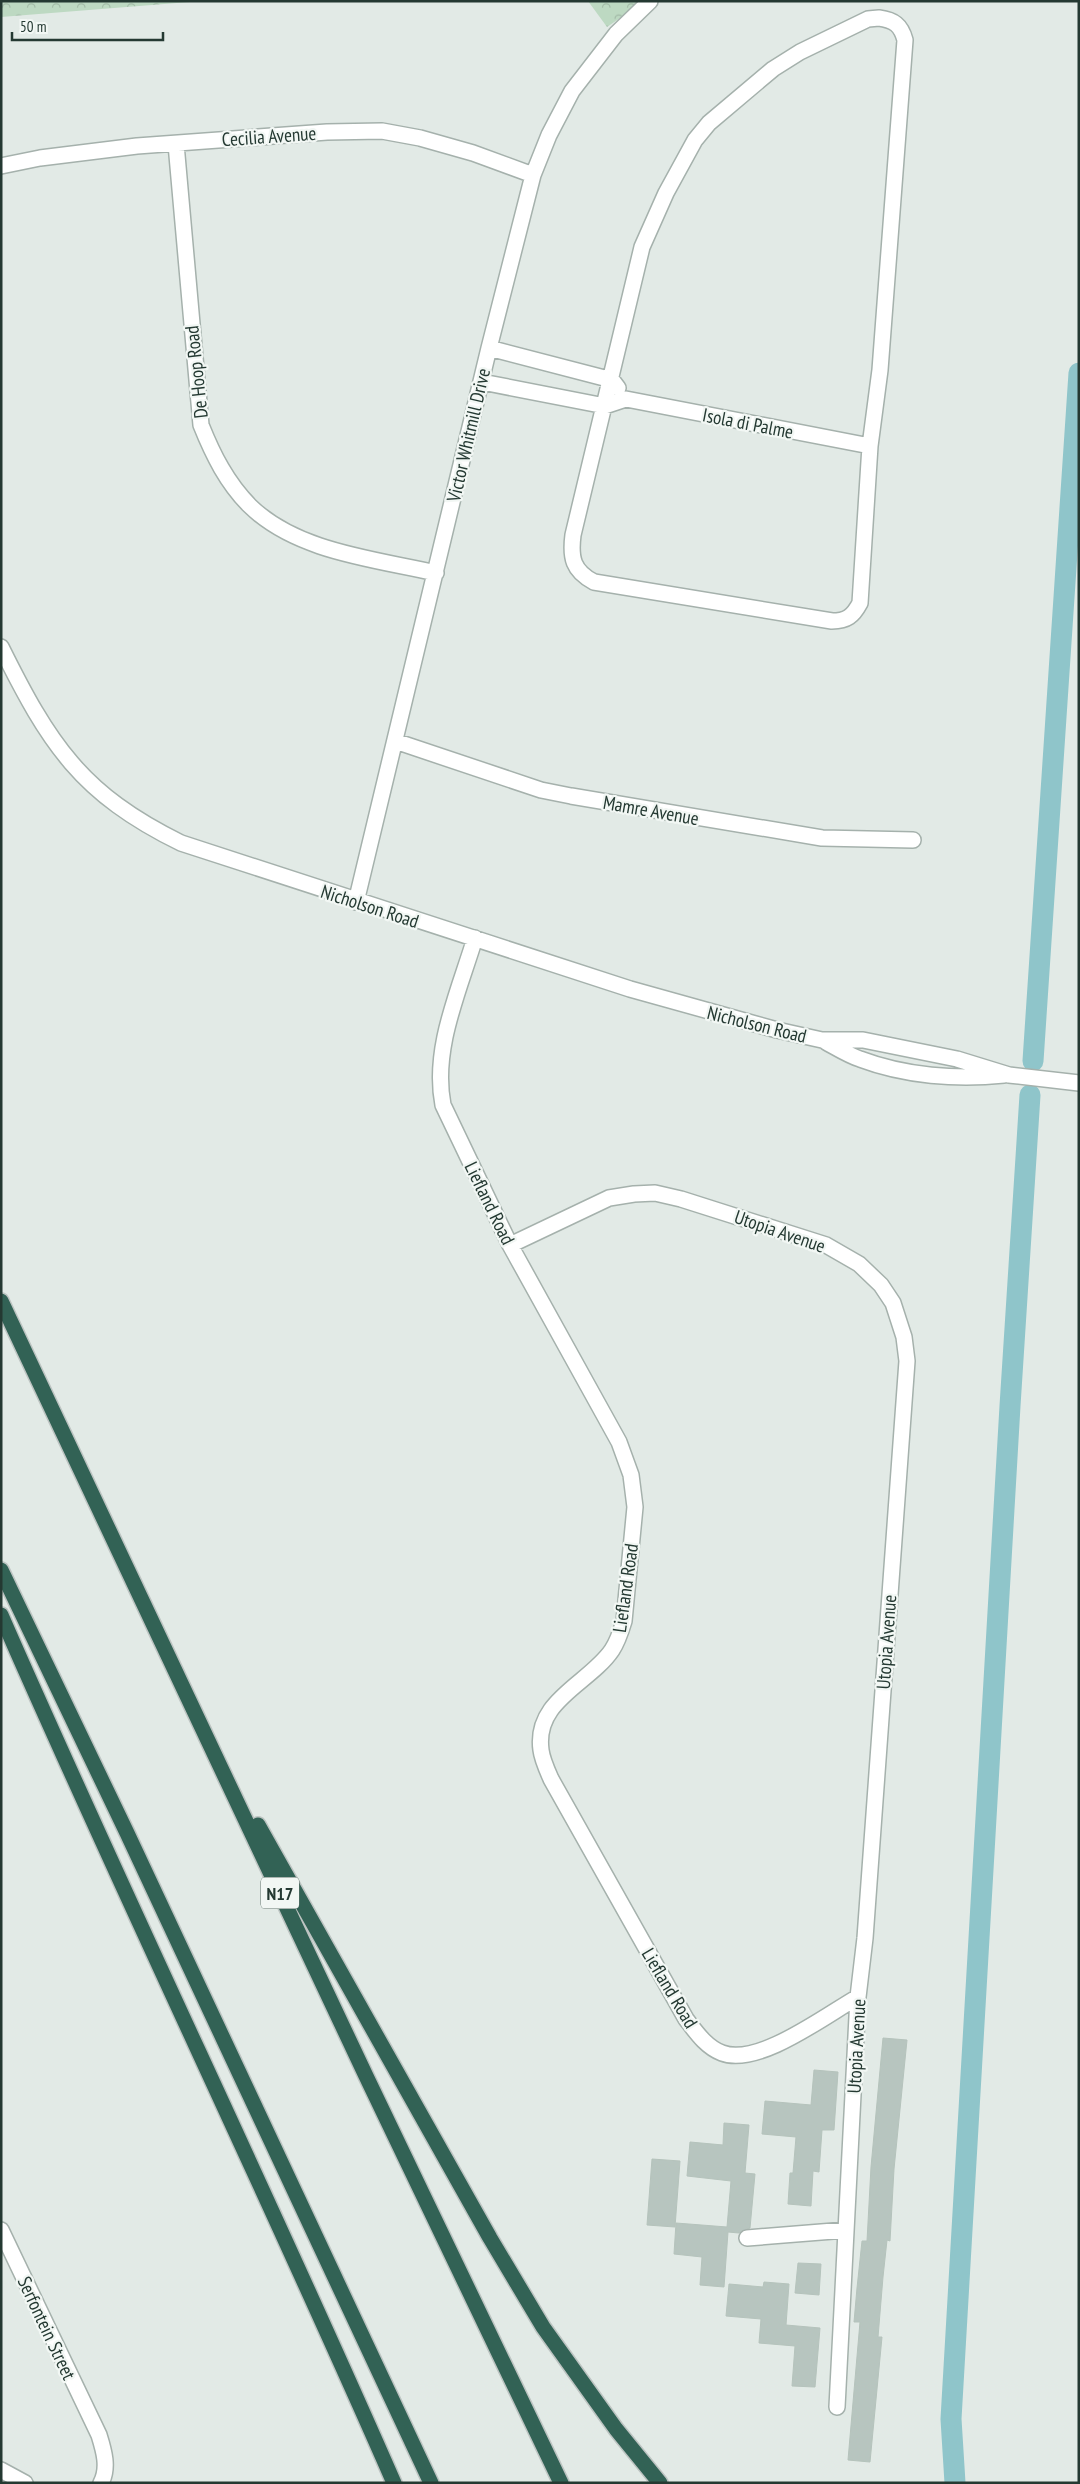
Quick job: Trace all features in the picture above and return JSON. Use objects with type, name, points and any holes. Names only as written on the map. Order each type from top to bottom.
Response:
[{"type":"highway","name":"N17","points":[[1,1301],[561,2483]]},
{"type":"highway","points":[[1,1570],[127,1833],[431,2483]]},
{"type":"highway","points":[[1,1615],[176,2003],[313,2296],[394,2483]]},
{"type":"highway","points":[[201,1726],[485,2230],[543,2327],[616,2429],[660,2483]]},
{"type":"street","name":"Victor Whitmill Drive","points":[[356,902],[489,348],[533,175],[572,91],[616,34],[650,1]]},
{"type":"street","points":[[868,20],[890,20],[898,24],[905,40],[880,370],[870,446],[862,595],[853,615],[843,621],[832,621],[594,582],[577,570],[572,562],[571,548],[573,535],[605,406],[642,247],[666,193],[695,140],[709,123],[738,97],[800,52],[868,20]]},
{"type":"street","name":"Cecilia Avenue","points":[[1,166],[40,158],[176,144],[317,133],[382,132],[420,138],[533,175]]},
{"type":"street","name":"De Hoop Road","points":[[176,144],[200,418],[216,461],[232,486],[251,507],[275,525],[303,539],[337,550],[436,572]]},
{"type":"street","points":[[489,348],[612,380],[626,399]]},
{"type":"street","name":"Isola di Palme","points":[[482,382],[605,406],[626,399],[870,446]]},
{"type":"street","name":"Nicholson Road","points":[[1,647],[38,719],[64,757],[86,780],[128,815],[180,843],[356,902],[689,1006],[822,1040],[859,1059],[886,1067],[959,1077],[1009,1074]]},
{"type":"street","name":"Mamre Avenue","points":[[395,741],[541,790],[570,796],[822,838],[913,840]]},
{"type":"street","name":"Liefland Road","points":[[475,938],[445,1038],[439,1066],[439,1086],[443,1105],[510,1245],[619,1442],[631,1474],[635,1507],[624,1621],[618,1638],[612,1650],[595,1669],[553,1705],[540,1732],[541,1750],[550,1779],[686,2019],[703,2040],[722,2053],[737,2056],[751,2055],[771,2048],[858,1997]]},
{"type":"street","name":"Nicholson Road","points":[[822,1040],[863,1040],[978,1064],[1009,1074],[1079,1083]]},
{"type":"street","name":"Utopia Avenue","points":[[510,1245],[609,1198],[655,1193],[681,1199],[826,1245],[858,1264],[881,1285],[893,1303],[904,1336],[907,1361],[858,1997],[837,2407]]},
{"type":"street","name":"Serfontein Street","points":[[1,2230],[81,2398],[103,2449],[104,2476],[100,2483]]},
{"type":"street","points":[[746,2238],[846,2230]]},
{"type":"street","points":[[1,2470],[24,2483]]},
{"type":"green space","points":[[1,1],[202,1],[1,17]]},
{"type":"green space","points":[[588,1],[645,1],[607,27]]},
{"type":"building","points":[[883,2038],[907,2040],[894,2169],[890,2241],[887,2240],[883,2277],[878,2337],[882,2337],[870,2462],[848,2460],[860,2322],[854,2322],[862,2241],[867,2241],[871,2167]]},
{"type":"building","points":[[814,2070],[838,2072],[834,2130],[822,2130],[819,2172],[813,2171],[811,2206],[788,2204],[790,2173],[793,2173],[796,2137],[762,2134],[765,2101],[811,2105]]},
{"type":"building","points":[[724,2123],[749,2125],[745,2173],[755,2174],[750,2228],[739,2233],[728,2232],[724,2287],[700,2285],[702,2257],[674,2254],[676,2223],[727,2227],[731,2181],[687,2176],[690,2142],[723,2145]]},
{"type":"building","points":[[652,2159],[680,2161],[675,2227],[647,2225]]},
{"type":"building","points":[[798,2263],[821,2264],[819,2295],[795,2293]]},
{"type":"building","points":[[764,2282],[789,2284],[786,2325],[820,2328],[815,2387],[792,2386],[795,2346],[759,2343],[761,2319],[726,2316],[729,2284],[763,2287]]},
{"type":"waterway","points":[[1033,1061],[1079,373]]},
{"type":"waterway","points":[[955,2483],[951,2419],[1030,1095]]}]
